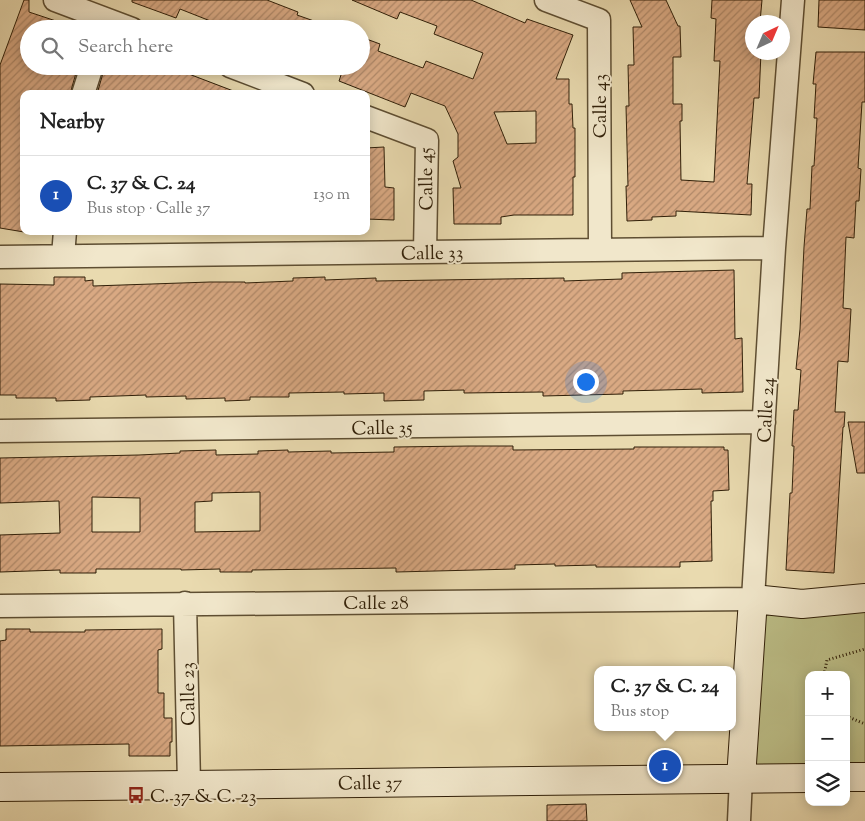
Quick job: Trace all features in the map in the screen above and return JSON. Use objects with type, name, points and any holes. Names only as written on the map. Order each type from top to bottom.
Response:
[{"type":"street","points":[[55,0],[97,20]]},
{"type":"street","name":"Calle 43","points":[[546,0],[599,20],[600,250]]},
{"type":"street","name":"Calle 24","points":[[739,821],[774,248],[793,0]]},
{"type":"street","points":[[84,90],[89,75]]},
{"type":"street","points":[[254,75],[293,90]]},
{"type":"street","name":"Calle 45","points":[[370,119],[427,140],[425,252]]},
{"type":"street","points":[[63,256],[65,235]]},
{"type":"street","name":"Calle 33","points":[[0,257],[774,248]]},
{"type":"street","name":"Calle 35","points":[[0,431],[764,422]]},
{"type":"street","points":[[753,599],[802,604],[865,598]]},
{"type":"street","name":"Calle 28","points":[[0,606],[753,599]]},
{"type":"street","name":"Calle 23","points":[[185,604],[189,784]]},
{"type":"street","points":[[850,777],[865,777]]},
{"type":"street","name":"Calle 37","points":[[0,787],[805,778]]},
{"type":"path","points":[[825,671],[827,660],[865,648]]},
{"type":"path","points":[[850,718],[865,724]]},
{"type":"green space","points":[[865,598],[865,779],[850,779],[850,671],[805,671],[805,779],[741,778],[753,599]]},
{"type":"building","points":[[24,0],[29,0],[29,12],[53,20],[20,20],[20,75],[75,75],[71,90],[20,90],[20,231],[0,228],[0,65]]},
{"type":"building","points":[[132,0],[267,0],[298,12],[297,15],[311,20],[208,20],[180,9],[176,18],[132,2]]},
{"type":"building","points":[[352,0],[471,0],[525,23],[527,19],[573,35],[556,79],[569,79],[569,104],[572,104],[573,128],[575,128],[573,215],[514,215],[501,217],[501,224],[454,224],[453,188],[461,188],[453,161],[458,157],[458,134],[445,106],[411,93],[405,107],[370,93],[370,90],[362,90],[339,81],[341,75],[370,75],[370,40],[380,44],[378,51],[423,68],[426,61],[473,79],[483,53],[434,34],[437,26],[400,12],[397,19]],"holes":[[[536,111],[536,143],[507,144],[494,112]]]},
{"type":"building","points":[[630,0],[666,0],[678,26],[680,26],[681,57],[673,57],[673,104],[682,104],[682,121],[680,121],[681,180],[714,182],[720,61],[714,61],[716,19],[711,18],[712,0],[762,0],[761,15],[745,15],[745,60],[761,60],[759,98],[754,98],[747,184],[752,184],[751,215],[676,211],[676,216],[652,217],[652,220],[627,221],[626,106],[629,106],[628,65],[634,65],[633,27],[642,27]]},
{"type":"building","points":[[819,0],[865,0],[865,30],[818,27]]},
{"type":"building","points":[[816,52],[865,52],[865,102],[862,102],[858,168],[861,169],[859,201],[856,201],[854,238],[846,237],[843,308],[851,309],[848,362],[838,361],[835,412],[845,412],[834,573],[786,570],[790,493],[792,493],[794,410],[798,410],[801,370],[796,369],[804,247],[807,209],[810,209],[817,118],[814,118],[816,84],[813,84]]},
{"type":"building","points":[[102,75],[191,75],[231,90],[98,90]]},
{"type":"building","points":[[384,147],[385,187],[394,188],[394,220],[370,219],[370,148]]},
{"type":"building","points":[[734,270],[735,339],[742,338],[743,392],[702,393],[702,389],[623,391],[623,394],[543,396],[543,392],[464,393],[464,390],[424,391],[424,400],[384,401],[384,393],[344,394],[344,392],[289,393],[289,397],[250,397],[250,400],[225,401],[225,398],[186,399],[186,396],[146,397],[146,395],[90,397],[90,400],[56,401],[56,398],[16,398],[16,395],[0,395],[0,284],[54,285],[54,277],[85,277],[85,281],[93,280],[93,286],[210,282],[245,283],[293,281],[293,278],[325,277],[325,280],[376,278],[376,281],[564,278],[564,281],[622,279],[622,273]]},
{"type":"building","points":[[848,422],[865,422],[865,473],[857,473]]},
{"type":"building","points":[[513,446],[513,450],[724,447],[724,450],[728,450],[729,490],[713,491],[713,501],[711,501],[712,561],[680,562],[680,567],[596,567],[596,565],[555,566],[555,564],[515,565],[515,569],[396,572],[396,568],[252,570],[252,572],[220,572],[220,569],[96,569],[96,573],[60,573],[60,570],[0,572],[0,535],[60,533],[59,501],[0,503],[0,458],[139,455],[216,450],[216,455],[258,454],[258,451],[288,450],[288,452],[331,451],[331,453],[394,452],[394,447]],"holes":[[[260,492],[260,531],[195,532],[195,502],[212,501],[212,493]],[[92,497],[140,498],[140,532],[92,532]]]},
{"type":"building","points":[[6,629],[30,629],[30,632],[85,632],[85,630],[162,629],[162,649],[158,650],[158,693],[164,693],[164,718],[172,718],[170,756],[129,756],[129,744],[0,746],[0,641],[6,640]]},
{"type":"building","points":[[586,804],[587,821],[547,821],[547,805]]},
{"type":"place","name":"C. 37 & C. 24","points":[[665,766]]},
{"type":"place","name":"C. 37 & C. 23","points":[[136,795]]}]
